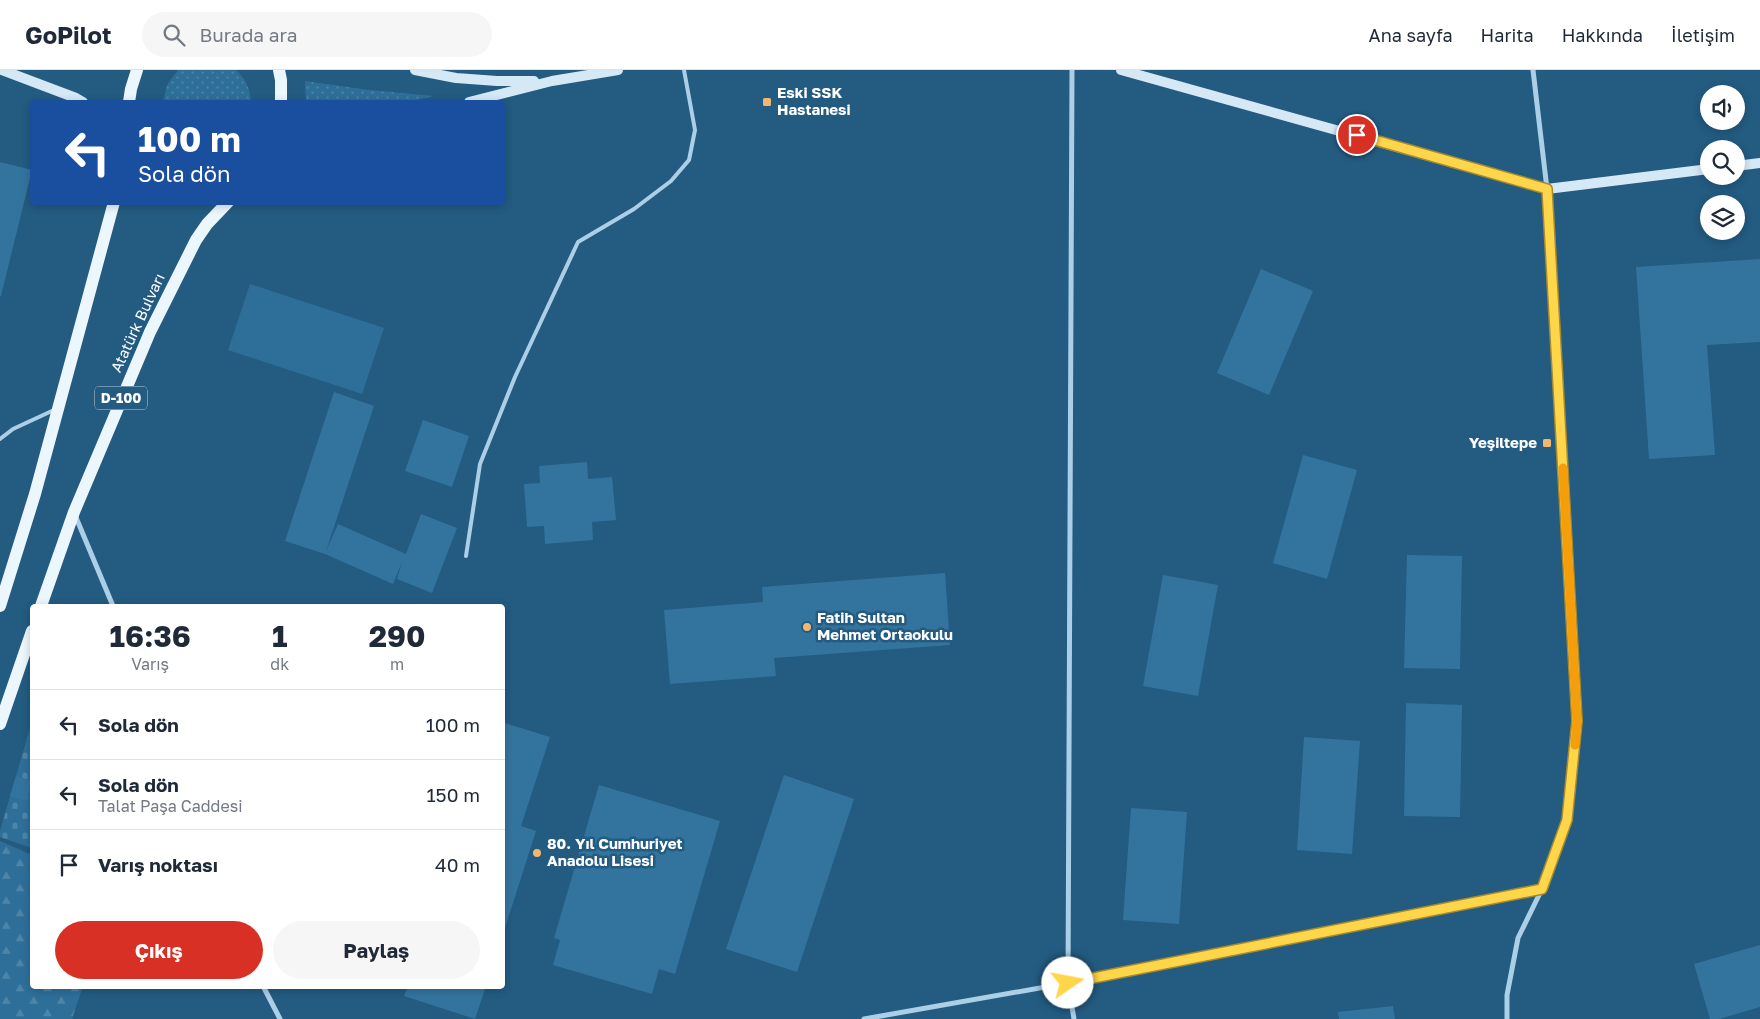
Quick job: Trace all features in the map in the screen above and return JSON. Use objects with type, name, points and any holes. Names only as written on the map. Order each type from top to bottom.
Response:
[{"type":"main road","points":[[2,70],[80,100]]},
{"type":"main road","points":[[130,100],[131,88],[137,70]]},
{"type":"main road","points":[[279,70],[281,80],[280,100]]},
{"type":"main road","points":[[415,70],[456,78],[497,81],[552,81]]},
{"type":"main road","points":[[477,100],[552,81],[618,70]]},
{"type":"main road","points":[[1121,70],[1547,189],[1700,171]]},
{"type":"main road","points":[[1745,165],[1760,163]]},
{"type":"main road","points":[[0,606],[36,494],[113,205]]},
{"type":"main road","name":"Atatürk Bulvarı","points":[[42,604],[74,512],[150,332],[196,240],[207,224],[225,205]]},
{"type":"main road","points":[[0,724],[30,637]]},
{"type":"street","points":[[1072,70],[1068,983],[1074,1019]]},
{"type":"street","points":[[1507,1019],[1507,995],[1518,938],[1542,889],[1567,820],[1577,721],[1547,189],[1534,70]]},
{"type":"street","points":[[74,512],[112,604]]},
{"type":"street","points":[[864,1019],[1068,983],[1542,889]]},
{"type":"street","points":[[264,989],[280,1019]]},
{"type":"lane","points":[[466,556],[480,464],[515,377],[578,242],[634,209],[671,181],[689,160],[695,130],[684,70]]},
{"type":"lane","points":[[0,437],[58,408]]},
{"type":"green space","points":[[178,70],[236,70],[247,84],[251,100],[163,100],[167,85]]},
{"type":"green space","points":[[305,81],[369,90],[434,96],[416,100],[306,100]]},
{"type":"green space","points":[[250,284],[384,328],[362,394],[228,350]]},
{"type":"green space","points":[[30,728],[30,847],[0,837],[0,831]]},
{"type":"green space","points":[[0,841],[30,854],[30,989],[82,989],[72,1019],[0,1019]]},
{"type":"building","points":[[0,162],[30,170],[30,178],[0,296]]},
{"type":"building","points":[[1760,259],[1760,342],[1707,345],[1715,455],[1649,459],[1636,267]]},
{"type":"building","points":[[1261,269],[1313,291],[1269,395],[1217,373]]},
{"type":"building","points":[[334,392],[374,406],[326,551],[338,524],[406,554],[421,514],[457,528],[432,593],[397,579],[402,562],[393,584],[325,554],[285,541]]},
{"type":"building","points":[[423,420],[469,436],[452,487],[405,471]]},
{"type":"building","points":[[1303,455],[1357,470],[1327,579],[1273,563]]},
{"type":"building","points":[[587,462],[588,479],[612,477],[616,520],[592,522],[593,540],[545,544],[544,526],[527,527],[524,484],[540,483],[539,466]]},
{"type":"building","points":[[1407,555],[1462,556],[1460,669],[1404,668]]},
{"type":"building","name":"Fatih Sultan Mehmet Ortaokulu","points":[[945,573],[950,645],[774,658],[776,676],[670,684],[664,610],[763,602],[762,587]]},
{"type":"building","points":[[1163,575],[1218,585],[1198,696],[1143,686]]},
{"type":"building","points":[[1406,703],[1462,705],[1460,817],[1404,816]]},
{"type":"building","points":[[505,723],[550,737],[521,826],[536,831],[505,928]]},
{"type":"building","points":[[1304,737],[1360,741],[1352,854],[1297,850]]},
{"type":"building","points":[[784,775],[854,799],[797,972],[726,949]]},
{"type":"building","points":[[16,776],[30,780],[26,801],[10,796]]},
{"type":"building","points":[[599,785],[720,821],[675,974],[659,969],[652,994],[553,965],[560,940],[554,938]]},
{"type":"building","points":[[1131,808],[1187,812],[1179,924],[1123,920]]},
{"type":"building","points":[[1760,945],[1760,1007],[1719,1019],[1710,1019],[1694,964]]},
{"type":"building","points":[[407,989],[485,989],[475,1019],[404,996]]},
{"type":"building","points":[[1393,1006],[1395,1019],[1339,1019],[1338,1012]]},
{"type":"slow traffic","points":[[1563,468],[1577,721],[1575,745]]},
{"type":"place","name":"Eski SSK Hastanesi","points":[[767,102]]},
{"type":"place","name":"Yeşiltepe","points":[[1547,443]]},
{"type":"place","name":"Fatih Sultan Mehmet Ortaokulu","points":[[807,627]]},
{"type":"place","name":"80. Yıl Cumhuriyet Anadolu Lisesi","points":[[537,853]]},
{"type":"route","points":[[1068,983],[1542,889],[1567,820],[1577,721],[1547,189],[1357,135]]}]
